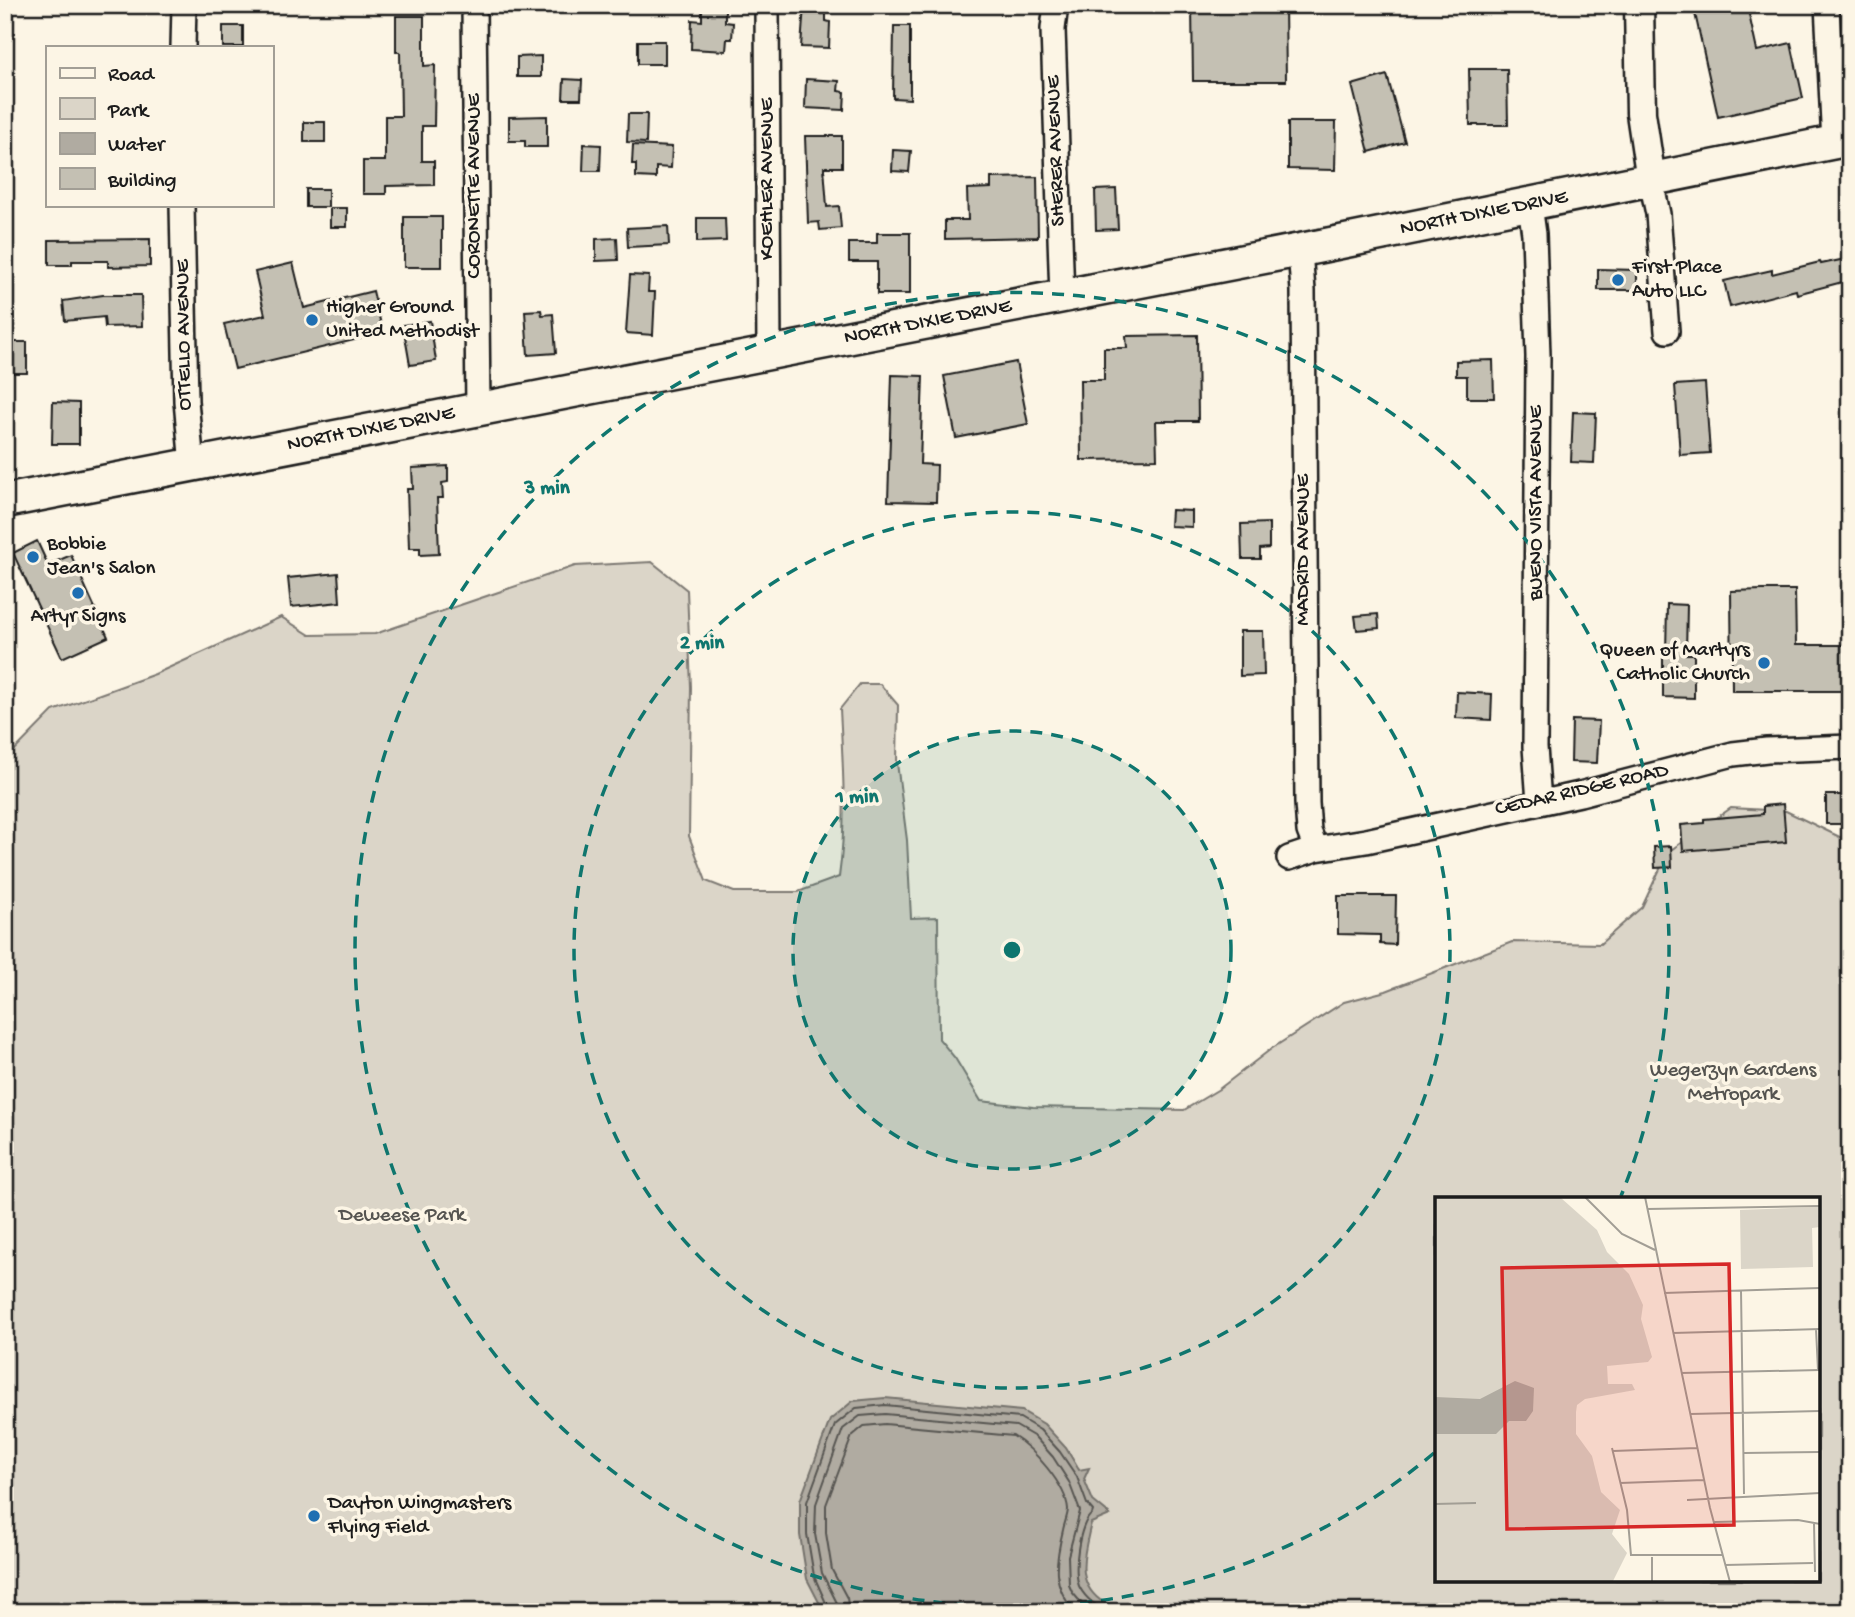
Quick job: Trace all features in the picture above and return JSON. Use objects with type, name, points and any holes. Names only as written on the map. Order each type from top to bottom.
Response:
[{"type":"main road","name":"NORTH DIXIE DRIVE","points":[[5,501],[1062,297],[1842,141]]},
{"type":"street","points":[[183,46],[184,5]]},
{"type":"street","name":"CORONETTE AVENUE","points":[[474,5],[478,410]]},
{"type":"street","name":"KOEHLER AVENUE","points":[[767,5],[769,354]]},
{"type":"street","name":"SHERER AVENUE","points":[[1056,5],[1053,29],[1062,297]]},
{"type":"street","points":[[1639,5],[1641,113],[1658,214],[1667,331]]},
{"type":"street","points":[[1826,5],[1842,141]]},
{"type":"street","name":"BUENO VISTA AVENUE","points":[[1530,205],[1534,234],[1538,356],[1535,747],[1539,802]]},
{"type":"street","name":"OTTELLO AVENUE","points":[[183,206],[186,401],[192,465]]},
{"type":"street","name":"MADRID AVENUE","points":[[1300,250],[1303,291],[1307,803],[1308,831],[1315,849]]},
{"type":"street","name":"CEDAR RIDGE ROAD","points":[[1289,858],[1315,849],[1366,841],[1580,794],[1733,754],[1850,747]]},
{"type":"green space","name":"Deweese Park","points":[[652,562],[687,590],[691,687],[689,836],[706,881],[734,892],[798,892],[839,877],[844,814],[840,709],[860,684],[880,684],[898,705],[897,763],[907,840],[911,918],[938,917],[939,1039],[955,1058],[981,1101],[1033,1107],[1184,1110],[1219,1089],[1271,1049],[1344,1002],[1386,991],[1512,942],[1600,944],[1642,907],[1668,852],[1731,808],[1786,811],[1850,842],[1850,1612],[5,1612],[5,760],[53,711],[155,674],[281,617],[310,635],[375,634],[575,566]]},
{"type":"water","points":[[885,1398],[1022,1411],[1044,1424],[1066,1448],[1079,1470],[1089,1468],[1084,1479],[1093,1501],[1110,1515],[1091,1523],[1084,1565],[1087,1583],[1100,1600],[1126,1612],[824,1612],[807,1579],[800,1535],[800,1501],[830,1420],[853,1401]]},
{"type":"building","points":[[702,5],[725,5],[725,22],[733,23],[732,39],[727,39],[726,51],[691,49],[692,20],[702,21]]},
{"type":"building","points":[[804,5],[826,5],[826,21],[830,22],[829,48],[801,47]]},
{"type":"building","points":[[1192,5],[1285,5],[1286,81],[1193,81]]},
{"type":"building","points":[[1708,5],[1747,5],[1757,51],[1791,43],[1803,98],[1718,117],[1694,9]]},
{"type":"building","points":[[396,16],[424,16],[424,66],[435,65],[434,126],[422,126],[422,161],[434,161],[434,185],[386,186],[386,194],[363,194],[363,161],[385,161],[385,116],[401,116],[400,52],[396,52]]},
{"type":"building","points":[[223,26],[243,26],[243,46],[223,46]]},
{"type":"building","points":[[894,26],[910,26],[910,99],[893,98]]},
{"type":"building","points":[[638,41],[665,41],[665,64],[638,64]]},
{"type":"building","points":[[541,56],[541,77],[517,77],[517,57]]},
{"type":"building","points":[[1469,69],[1507,69],[1508,125],[1470,125]]},
{"type":"building","points":[[1387,75],[1405,142],[1369,152],[1352,85]]},
{"type":"building","points":[[564,79],[582,80],[581,99],[563,99]]},
{"type":"building","points":[[806,79],[839,81],[838,91],[845,92],[844,110],[805,108]]},
{"type":"building","points":[[628,114],[647,114],[646,143],[627,142]]},
{"type":"building","points":[[547,116],[547,147],[525,147],[525,141],[509,141],[509,117]]},
{"type":"building","points":[[304,122],[325,122],[325,142],[304,142]]},
{"type":"building","points":[[1288,122],[1336,122],[1335,170],[1288,169]]},
{"type":"building","points":[[805,136],[842,136],[842,167],[824,167],[827,207],[839,206],[841,228],[820,230],[819,222],[808,223]]},
{"type":"building","points":[[584,144],[601,145],[600,171],[583,171]]},
{"type":"building","points":[[633,145],[672,147],[671,168],[656,167],[656,178],[636,177],[636,164],[632,164]]},
{"type":"building","points":[[893,150],[911,151],[909,172],[892,171]]},
{"type":"building","points":[[1037,177],[1038,237],[945,239],[945,220],[968,220],[967,189],[991,188],[991,178]]},
{"type":"building","points":[[306,189],[328,189],[328,207],[306,207]]},
{"type":"building","points":[[1116,189],[1118,229],[1096,230],[1095,190]]},
{"type":"building","points":[[330,208],[347,208],[347,227],[330,227]]},
{"type":"building","points":[[404,217],[442,217],[442,267],[404,267]]},
{"type":"building","points":[[697,218],[725,218],[726,241],[697,242]]},
{"type":"building","points":[[668,226],[669,245],[628,247],[627,228]]},
{"type":"building","points":[[877,233],[910,233],[910,294],[877,294],[877,262],[849,262],[849,243],[877,243]]},
{"type":"building","points":[[617,238],[618,260],[596,261],[596,239]]},
{"type":"building","points":[[150,239],[150,266],[108,267],[108,261],[72,261],[72,265],[49,265],[49,240]]},
{"type":"building","points":[[1850,258],[1850,280],[1730,307],[1724,281],[1772,270],[1772,274],[1820,262],[1821,264]]},
{"type":"building","name":"Higher Ground United Methodist","points":[[293,263],[304,308],[373,291],[383,333],[235,369],[224,324],[265,315],[255,272]]},
{"type":"building","name":"First Place Auto LLC","points":[[1598,269],[1637,270],[1637,290],[1598,290]]},
{"type":"building","points":[[630,275],[649,276],[648,292],[655,292],[653,335],[626,333]]},
{"type":"building","points":[[103,295],[141,295],[142,326],[105,327],[104,317],[65,321],[63,301]]},
{"type":"building","points":[[541,310],[542,315],[553,314],[556,353],[528,355],[525,311]]},
{"type":"building","points":[[430,321],[436,361],[410,365],[403,325]]},
{"type":"building","points":[[1197,335],[1198,421],[1156,421],[1157,459],[1081,460],[1080,380],[1104,380],[1104,348],[1127,348],[1126,336]]},
{"type":"building","points":[[5,342],[27,342],[27,373],[5,373]]},
{"type":"building","points":[[1493,360],[1494,398],[1467,398],[1467,376],[1456,376],[1456,361]]},
{"type":"building","points":[[1016,362],[1028,424],[956,438],[944,376]]},
{"type":"building","points":[[892,375],[923,376],[920,464],[937,465],[936,502],[888,501]]},
{"type":"building","points":[[1705,383],[1710,453],[1680,455],[1675,385]]},
{"type":"building","points":[[53,402],[79,403],[79,444],[52,444]]},
{"type":"building","points":[[1573,412],[1596,413],[1594,463],[1571,462]]},
{"type":"building","points":[[448,466],[448,482],[442,483],[443,498],[437,498],[439,554],[420,555],[420,548],[409,548],[407,489],[413,489],[412,468]]},
{"type":"building","points":[[1171,510],[1192,511],[1192,527],[1170,526]]},
{"type":"building","points":[[1269,523],[1269,548],[1260,549],[1260,559],[1242,559],[1241,524]]},
{"type":"building","points":[[37,541],[48,565],[71,555],[108,637],[62,658],[13,553]]},
{"type":"building","points":[[338,573],[340,602],[291,607],[288,578]]},
{"type":"building","name":"Queen of Martyrs Catholic Church","points":[[1795,590],[1796,645],[1850,645],[1850,691],[1732,691],[1731,591]]},
{"type":"building","points":[[1667,604],[1687,605],[1686,654],[1694,654],[1694,698],[1663,697]]},
{"type":"building","points":[[1378,614],[1379,628],[1357,630],[1355,616]]},
{"type":"building","points":[[1240,631],[1263,631],[1264,675],[1240,676]]},
{"type":"building","points":[[1457,692],[1492,694],[1491,720],[1456,718]]},
{"type":"building","points":[[1572,720],[1599,721],[1597,763],[1571,762]]},
{"type":"building","points":[[1826,795],[1850,795],[1850,824],[1826,824]]},
{"type":"building","points":[[1783,804],[1786,842],[1683,851],[1681,825],[1704,823],[1704,819],[1763,814],[1763,806]]},
{"type":"building","points":[[1671,846],[1672,867],[1655,868],[1654,847]]},
{"type":"building","points":[[1338,896],[1396,896],[1395,945],[1380,944],[1380,935],[1338,934]]},
{"type":"place","name":"First Place Auto LLC","points":[[1618,280]]},
{"type":"place","name":"Higher Ground United Methodist","points":[[312,320]]},
{"type":"place","name":"Bobbie Jean's Salon","points":[[33,557]]},
{"type":"place","name":"Artyr Signs","points":[[78,593]]},
{"type":"place","name":"Queen of Martyrs Catholic Church","points":[[1764,663]]},
{"type":"place","name":"Dayton Wingmasters Flying Field","points":[[314,1516]]},
{"type":"park label","name":"Wegerzyn Gardens Metropark","points":[[1733,1083]]}]
